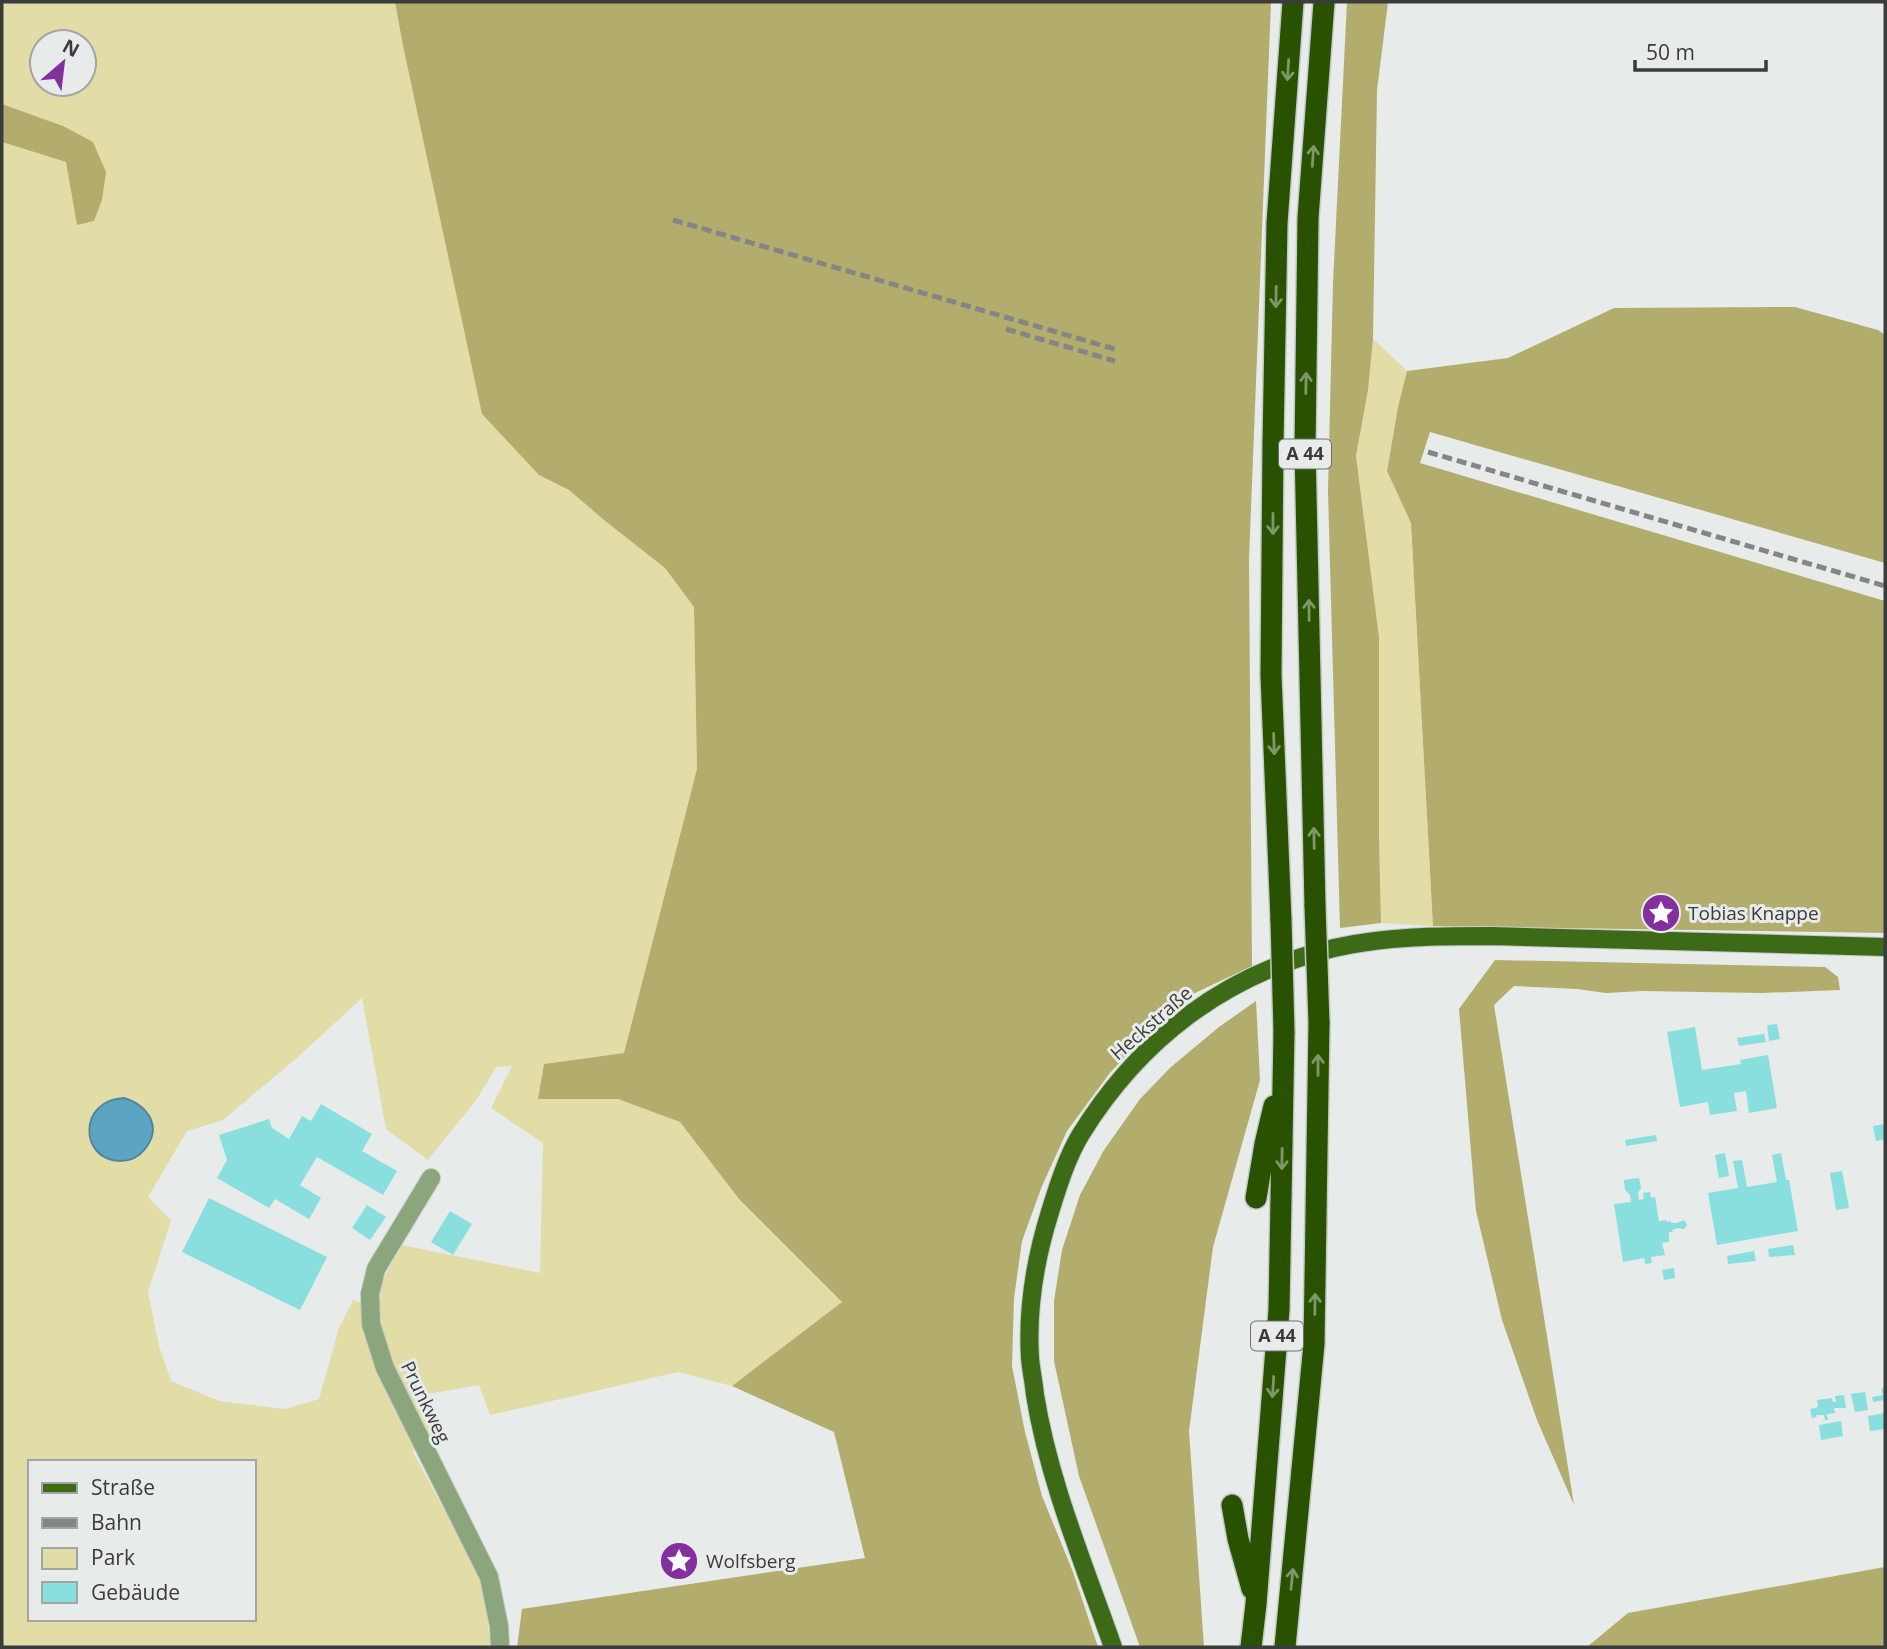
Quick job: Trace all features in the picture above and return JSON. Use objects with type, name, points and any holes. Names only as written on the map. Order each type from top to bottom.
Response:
[{"type":"highway","name":"A 44","points":[[1251,1647],[1279,1310],[1284,1032],[1271,675],[1277,223],[1293,2]]},
{"type":"highway","name":"A 44","points":[[1285,1647],[1314,1344],[1319,1023],[1305,449],[1308,218],[1324,2]]},
{"type":"highway","points":[[1256,1198],[1265,1144],[1284,1067]]},
{"type":"highway","points":[[1232,1505],[1238,1539],[1256,1604]]},
{"type":"main road","name":"Heckstraße","points":[[1113,1647],[1056,1488],[1040,1424],[1030,1359],[1031,1296],[1041,1242],[1058,1186],[1080,1136],[1119,1079],[1151,1046],[1200,1005],[1236,985],[1303,957],[1381,940],[1492,936],[1885,947]]},
{"type":"street","name":"Prunkweg","points":[[431,1178],[376,1269],[370,1294],[371,1324],[385,1368],[489,1577],[499,1626],[500,1647]]},
{"type":"green space","points":[[2,2],[395,2],[437,202],[539,475],[569,490],[665,568],[694,607],[697,769],[624,1053],[545,1064],[538,1099],[618,1099],[680,1122],[739,1199],[842,1302],[732,1386],[678,1372],[490,1415],[479,1385],[428,1394],[441,1433],[413,1452],[483,1582],[491,1647],[2,1647],[2,142],[66,162],[63,126],[2,104]],"holes":[[[362,998],[386,1129],[428,1160],[477,1099],[496,1067],[512,1066],[491,1108],[543,1143],[540,1273],[402,1245],[382,1281],[379,1308],[353,1300],[339,1328],[319,1399],[285,1409],[219,1401],[171,1381],[159,1346],[148,1292],[171,1220],[148,1197],[187,1131],[223,1120]]]},
{"type":"green space","points":[[1373,339],[1407,371],[1387,470],[1411,523],[1433,926],[1381,923],[1379,637],[1356,456],[1368,390]]},
{"type":"shaded area","points":[[395,2],[1271,2],[1249,559],[1252,966],[1195,993],[1144,1036],[1109,1074],[1067,1131],[1042,1186],[1022,1241],[1014,1298],[1012,1366],[1025,1432],[1042,1496],[1073,1572],[1098,1647],[517,1647],[522,1609],[865,1558],[834,1432],[732,1386],[842,1302],[739,1199],[680,1122],[618,1099],[538,1099],[544,1064],[624,1053],[697,769],[694,607],[665,568],[569,490],[539,475],[482,414]]},
{"type":"shaded area","points":[[1347,2],[1388,2],[1377,90],[1373,339],[1368,390],[1356,456],[1379,637],[1381,923],[1340,928],[1328,491],[1333,283]]},
{"type":"shaded area","points":[[2,104],[63,126],[93,142],[106,172],[102,200],[94,221],[77,225],[66,162],[2,142]]},
{"type":"shaded area","points":[[1795,307],[1878,330],[1885,335],[1885,563],[1430,432],[1420,463],[1885,601],[1885,933],[1433,926],[1411,523],[1387,471],[1407,371],[1508,358],[1614,308]]},
{"type":"shaded area","points":[[1495,960],[1825,967],[1838,977],[1840,990],[1606,993],[1514,986],[1494,1005],[1574,1505],[1537,1420],[1502,1320],[1476,1211],[1459,1009]]},
{"type":"shaded area","points":[[1256,1001],[1260,1080],[1213,1247],[1189,1431],[1204,1647],[1140,1647],[1079,1476],[1054,1361],[1054,1301],[1062,1250],[1080,1195],[1104,1150],[1140,1099],[1171,1067],[1219,1027]]},
{"type":"shaded area","points":[[1885,1567],[1885,1647],[1587,1647],[1628,1613]]},
{"type":"water","points":[[124,1098],[140,1106],[151,1119],[153,1126],[150,1142],[144,1150],[130,1160],[120,1161],[107,1158],[97,1151],[89,1130],[98,1109],[109,1101]]},
{"type":"building","points":[[1777,1024],[1780,1039],[1769,1041],[1767,1025]]},
{"type":"building","points":[[1695,1027],[1702,1070],[1741,1064],[1740,1060],[1768,1055],[1777,1108],[1749,1113],[1746,1091],[1734,1093],[1737,1111],[1710,1115],[1708,1102],[1680,1107],[1667,1032]]},
{"type":"building","points":[[1764,1034],[1766,1042],[1739,1046],[1737,1038]]},
{"type":"building","points":[[321,1104],[372,1134],[362,1151],[397,1171],[383,1195],[317,1157],[300,1185],[321,1198],[309,1219],[275,1199],[269,1208],[217,1178],[227,1160],[219,1135],[269,1119],[272,1128],[289,1139],[302,1116],[311,1121]]},
{"type":"building","points":[[1885,1124],[1885,1139],[1876,1141],[1873,1126]]},
{"type":"building","points":[[1656,1135],[1657,1141],[1626,1146],[1625,1140]]},
{"type":"building","points":[[1725,1153],[1729,1176],[1719,1178],[1715,1155]]},
{"type":"building","points":[[1781,1153],[1798,1231],[1717,1245],[1708,1193],[1738,1188],[1733,1161],[1742,1160],[1747,1187],[1777,1182],[1772,1155]]},
{"type":"building","points":[[1842,1171],[1849,1208],[1836,1210],[1830,1173]]},
{"type":"building","points":[[1639,1178],[1639,1200],[1644,1199],[1643,1193],[1650,1192],[1651,1198],[1655,1197],[1659,1221],[1677,1223],[1684,1220],[1687,1225],[1684,1229],[1678,1228],[1669,1232],[1669,1242],[1662,1243],[1665,1255],[1651,1257],[1652,1263],[1645,1264],[1644,1258],[1623,1262],[1614,1204],[1631,1202],[1624,1180]]},
{"type":"building","points":[[209,1198],[327,1257],[300,1310],[182,1252]]},
{"type":"building","points":[[367,1205],[386,1217],[370,1240],[352,1228]]},
{"type":"building","points":[[450,1211],[472,1224],[453,1255],[431,1242]]},
{"type":"building","points":[[1793,1245],[1795,1255],[1769,1257],[1768,1249]]},
{"type":"building","points":[[1754,1251],[1756,1261],[1728,1264],[1727,1256]]},
{"type":"building","points":[[1674,1268],[1675,1278],[1664,1280],[1662,1270]]},
{"type":"building","points":[[1885,1388],[1885,1400],[1873,1402],[1872,1397],[1883,1395],[1881,1389]]},
{"type":"building","points":[[1865,1392],[1868,1410],[1855,1412],[1851,1394]]},
{"type":"building","points":[[1844,1395],[1846,1408],[1834,1408],[1835,1413],[1827,1414],[1828,1420],[1825,1420],[1824,1415],[1812,1418],[1810,1409],[1818,1407],[1817,1400],[1832,1398],[1833,1402],[1836,1402],[1835,1396]]},
{"type":"building","points":[[1885,1413],[1885,1429],[1870,1431],[1868,1416]]},
{"type":"building","points":[[1841,1421],[1843,1436],[1821,1440],[1819,1425]]},
{"type":"railway","points":[[673,220],[1118,350]]},
{"type":"railway","points":[[1006,329],[1115,361]]},
{"type":"railway","points":[[1428,452],[1885,586]]},
{"type":"place","name":"Tobias Knappe","points":[[1661,913]]},
{"type":"place","name":"Wolfsberg","points":[[679,1561]]}]
